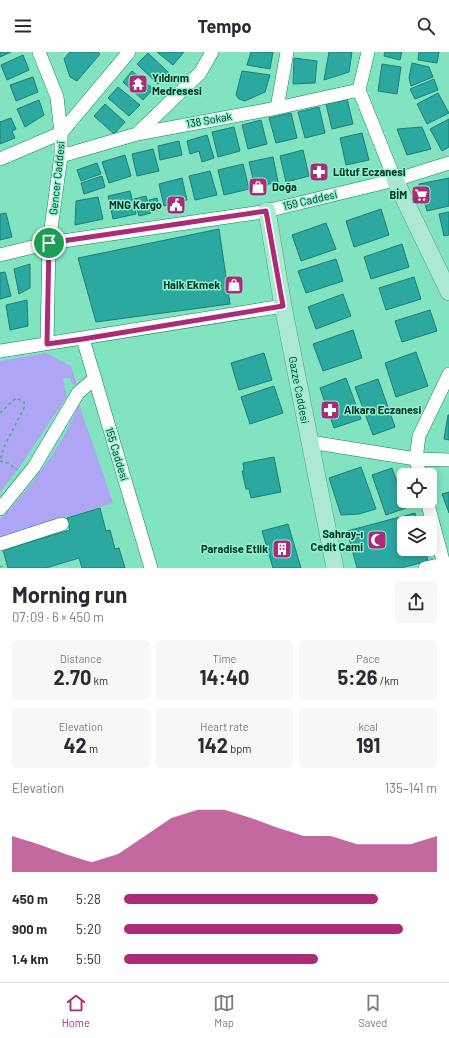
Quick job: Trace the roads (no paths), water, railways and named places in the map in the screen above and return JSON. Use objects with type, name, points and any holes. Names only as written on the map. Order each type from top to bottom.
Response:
[{"type":"main road","points":[[395,180],[449,292]]},
{"type":"main road","name":"Gazze Caddesi","points":[[266,211],[283,306],[335,568]]},
{"type":"street","name":"Gencer Caddesi","points":[[39,52],[57,97],[61,133],[61,156],[49,243],[47,344]]},
{"type":"street","points":[[0,159],[61,133],[129,52]]},
{"type":"street","points":[[136,134],[200,73],[212,52]]},
{"type":"street","points":[[276,108],[287,52]]},
{"type":"street","points":[[368,52],[359,90],[395,180]]},
{"type":"street","name":"138 Sokak","points":[[61,156],[136,134],[276,108],[359,90]]},
{"type":"street","name":"159 Caddesi","points":[[0,256],[49,243],[266,211],[395,180],[449,163]]},
{"type":"street","points":[[0,351],[283,306]]},
{"type":"street","name":"155 Caddesi","points":[[83,339],[151,568]]},
{"type":"street","points":[[418,468],[416,459],[419,436],[449,374]]},
{"type":"street","points":[[0,509],[25,478],[50,443],[78,393],[94,378]]},
{"type":"street","points":[[310,442],[416,459],[449,460]]},
{"type":"street","points":[[426,568],[444,566],[429,508]]},
{"type":"street","points":[[0,544],[62,524]]},
{"type":"place","name":"Yıldırım Medresesi","points":[[138,84]]},
{"type":"place","name":"Lütuf Eczanesi","points":[[319,172]]},
{"type":"place","name":"Doğa","points":[[258,187]]},
{"type":"place","name":"BİM","points":[[421,195]]},
{"type":"place","name":"MNG Kargo","points":[[176,205]]},
{"type":"place","name":"Halk Ekmek","points":[[234,285]]},
{"type":"place","name":"Alkara Eczanesi","points":[[330,410]]},
{"type":"place","name":"Sahray-ı Cedit Cami","points":[[377,540]]},
{"type":"place","name":"Paradise Etlik","points":[[282,549]]}]
